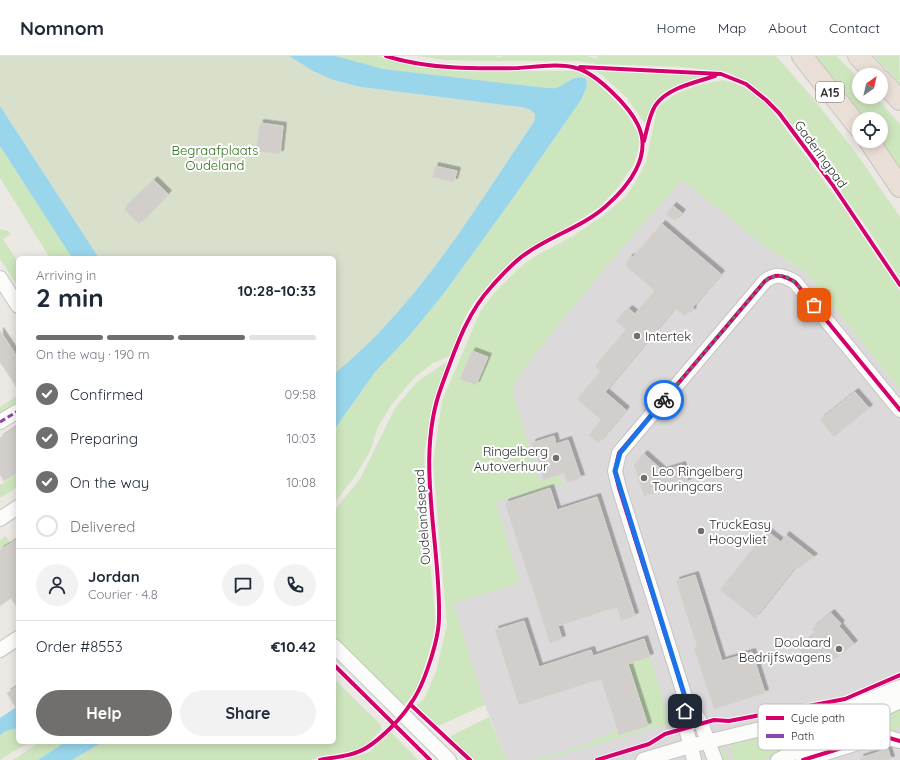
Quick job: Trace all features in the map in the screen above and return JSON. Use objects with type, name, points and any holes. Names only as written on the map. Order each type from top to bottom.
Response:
[{"type":"highway","name":"A15","points":[[802,56],[852,119]]},
{"type":"highway","points":[[858,56],[869,68]]},
{"type":"highway","points":[[888,87],[900,100]]},
{"type":"highway","points":[[874,148],[900,187]]},
{"type":"street","points":[[715,760],[701,723],[685,697],[619,488],[615,471],[620,453],[765,281],[772,276],[782,275],[794,282],[900,410]]},
{"type":"street","points":[[0,278],[16,303]]},
{"type":"street","points":[[0,422],[16,412]]},
{"type":"street","points":[[0,519],[16,508]]},
{"type":"street","points":[[0,650],[16,639]]},
{"type":"street","points":[[336,648],[450,760]]},
{"type":"street","points":[[859,704],[900,687]]},
{"type":"street","points":[[685,697],[686,728],[694,760]]},
{"type":"street","points":[[890,707],[900,702]]},
{"type":"street","points":[[643,760],[690,746],[758,729]]},
{"type":"street","points":[[890,738],[900,741]]},
{"type":"street","points":[[778,760],[799,750]]},
{"type":"street","points":[[803,760],[835,750]]},
{"type":"shaded area","points":[[682,178],[789,262],[804,271],[900,389],[900,760],[507,760],[485,705],[454,605],[456,602],[519,583],[496,502],[508,388],[544,336]]},
{"type":"green space","name":"Begraafplaats Oudeland","points":[[0,56],[289,56],[313,71],[333,80],[361,87],[521,107],[529,109],[535,114],[535,120],[467,222],[419,287],[393,318],[365,347],[336,372],[336,256],[98,256],[0,106]]},
{"type":"green space","points":[[336,56],[377,56],[419,67],[471,71],[574,71],[588,76],[606,91],[626,113],[637,131],[640,143],[634,164],[618,187],[600,207],[523,252],[494,278],[472,305],[463,321],[450,356],[433,363],[415,377],[392,404],[378,427],[370,451],[356,475],[336,500],[336,427],[375,372],[410,335],[445,292],[581,100],[587,86],[586,79],[578,77],[560,87],[550,88],[382,69]]},
{"type":"green space","points":[[417,56],[496,56],[499,58],[503,56],[587,56],[597,59],[597,56],[776,56],[813,98],[856,153],[900,217],[900,278],[866,226],[782,111],[767,96],[745,81],[726,72],[682,67],[597,64],[576,61],[444,60]]},
{"type":"green space","points":[[813,56],[837,56],[852,72],[852,104],[882,104],[900,124],[900,169],[886,148],[888,148],[888,112],[857,112]]},
{"type":"green space","points":[[874,56],[899,56],[900,83],[888,71],[888,68],[886,68]]},
{"type":"green space","points":[[597,71],[706,76],[675,86],[660,96],[649,113],[646,125],[626,97]]},
{"type":"green space","points":[[723,80],[735,83],[748,89],[768,105],[843,207],[900,291],[900,389],[804,271],[766,247],[682,180],[606,267],[528,363],[513,386],[513,392],[539,481],[560,475],[563,484],[496,502],[520,583],[456,602],[454,605],[485,705],[438,726],[416,705],[424,699],[436,672],[447,625],[433,463],[442,401],[480,312],[495,292],[518,269],[534,257],[573,236],[604,215],[626,196],[646,162],[657,109],[671,97],[687,89]]},
{"type":"green space","points":[[0,146],[72,256],[49,256],[0,178]]},
{"type":"green space","points":[[0,229],[8,231],[11,234],[3,239],[16,259],[16,284],[0,259]]},
{"type":"green space","points":[[448,361],[432,406],[424,454],[428,540],[435,616],[434,633],[416,692],[403,706],[336,640],[336,509],[360,479],[395,408],[418,381]]},
{"type":"green space","points":[[16,396],[16,409],[0,420],[0,407]]},
{"type":"green space","points":[[16,474],[16,488],[0,498],[0,485]]},
{"type":"green space","points":[[6,536],[10,543],[0,550],[0,540]]},
{"type":"green space","points":[[650,657],[670,723],[543,760],[533,760],[579,747],[618,730],[619,735],[648,726],[632,677],[614,668]]},
{"type":"green space","points":[[336,681],[381,725],[381,730],[365,746],[352,752],[310,760],[72,760],[100,744],[336,744]]},
{"type":"green space","points":[[900,710],[900,726],[894,732],[890,731],[890,715]]},
{"type":"green space","points":[[489,717],[507,760],[474,760],[449,737]]},
{"type":"green space","points":[[16,728],[16,744],[26,744],[0,760],[0,735],[6,731]]},
{"type":"green space","points":[[390,731],[418,760],[342,760],[370,752]]},
{"type":"green space","points":[[758,739],[758,750],[785,750],[764,760],[734,760],[729,744]]},
{"type":"green space","points":[[37,744],[62,744],[38,760],[13,760]]},
{"type":"green space","points":[[724,744],[729,760],[724,760],[721,750],[722,745]]},
{"type":"green space","points":[[808,750],[816,750],[796,756]]},
{"type":"water","points":[[289,56],[336,56],[383,69],[550,88],[560,87],[578,77],[586,79],[587,86],[581,100],[445,292],[410,335],[375,372],[336,427],[336,372],[364,347],[392,318],[444,255],[535,120],[535,114],[529,109],[521,107],[361,87],[333,80],[313,71]]},
{"type":"water","points":[[0,106],[98,256],[71,256],[0,146]]},
{"type":"water","points":[[16,707],[16,728],[6,731],[0,735],[0,718]]},
{"type":"water","points":[[62,744],[100,744],[72,760],[38,760]]},
{"type":"building","points":[[260,123],[283,126],[280,154],[256,151]]},
{"type":"building","points":[[435,166],[457,171],[454,182],[433,177]]},
{"type":"building","points":[[154,180],[168,194],[139,224],[124,209]]},
{"type":"building","points":[[673,206],[682,213],[675,221],[666,214]]},
{"type":"building","points":[[662,224],[721,274],[693,307],[692,312],[689,312],[685,316],[675,308],[605,392],[626,410],[598,443],[589,435],[601,420],[577,399],[601,371],[595,366],[626,330],[616,321],[629,309],[635,314],[655,291],[626,266],[629,258],[633,257]]},
{"type":"building","points":[[0,331],[16,355],[16,386],[0,362]]},
{"type":"building","points":[[472,351],[488,357],[476,385],[460,379]]},
{"type":"building","points":[[855,392],[869,408],[834,437],[820,420]]},
{"type":"building","points":[[16,427],[16,473],[4,481],[0,474],[0,438]]},
{"type":"building","name":"Ringelberg Autoverhuur","points":[[554,436],[556,444],[568,440],[581,478],[567,482],[564,473],[544,480],[532,443]]},
{"type":"building","points":[[644,454],[663,471],[682,465],[688,482],[644,496],[634,465]]},
{"type":"building","points":[[550,488],[557,510],[597,497],[635,616],[621,621],[617,607],[558,626],[562,639],[550,643],[505,503]]},
{"type":"building","points":[[767,531],[781,542],[786,535],[814,557],[799,568],[796,566],[755,618],[720,590]]},
{"type":"building","points":[[16,540],[16,606],[11,598],[0,606],[0,550]]},
{"type":"building","points":[[695,575],[722,661],[752,652],[765,693],[714,709],[694,648],[697,647],[676,581]]},
{"type":"building","points":[[831,613],[841,624],[839,626],[854,644],[832,661],[825,650],[810,663],[798,648],[816,633],[812,629]]},
{"type":"building","points":[[524,621],[539,667],[591,650],[593,656],[644,639],[650,657],[628,664],[648,726],[619,735],[601,679],[519,705],[495,630]]},
{"type":"building","points":[[16,687],[16,708],[7,693]]},
{"type":"building","points":[[888,750],[891,760],[861,760],[860,758]]},
{"type":"marked path","points":[[0,422],[16,412]]},
{"type":"cycle path","name":"Oudelandsepad","points":[[320,760],[355,753],[372,744],[384,734],[407,709],[421,686],[426,674],[434,650],[439,618],[439,589],[429,471],[430,442],[434,413],[442,385],[468,320],[483,297],[517,260],[536,247],[596,214],[614,199],[630,180],[636,170],[642,148],[642,137],[638,125],[634,117],[620,100],[593,76],[576,68],[563,66],[518,68],[434,66],[418,64],[386,56]]},
{"type":"cycle path","name":"Gaderingpad","points":[[580,67],[721,74],[746,84],[779,113],[832,184],[900,285]]},
{"type":"cycle path","points":[[644,141],[651,114],[660,100],[682,86],[715,76]]},
{"type":"cycle path","points":[[701,723],[685,697],[619,488],[615,471],[619,453],[765,281],[776,276],[783,276],[795,282],[900,410]]},
{"type":"cycle path","points":[[336,667],[430,760]]},
{"type":"cycle path","points":[[819,704],[845,699],[900,675]]},
{"type":"cycle path","points":[[411,705],[470,760]]},
{"type":"cycle path","points":[[597,760],[649,744],[665,734],[714,720],[729,721],[758,716]]},
{"type":"cycle path","points":[[890,738],[900,741]]},
{"type":"cycle path","points":[[803,760],[835,750]]},
{"type":"way so far","points":[[664,400],[765,281],[772,276],[782,275],[788,277],[814,305]]},
{"type":"place","name":"Intertek","points":[[637,336]]},
{"type":"place","name":"Ringelberg Autoverhuur","points":[[556,458]]},
{"type":"place","name":"Leo Ringelberg Touringcars","points":[[644,478]]},
{"type":"place","name":"TruckEasy Hoogvliet","points":[[701,531]]},
{"type":"place","name":"Doolaard Bedrijfswagens","points":[[839,649]]},
{"type":"route","points":[[664,400],[620,453],[616,462],[615,471],[619,488],[685,697],[685,711]]}]
